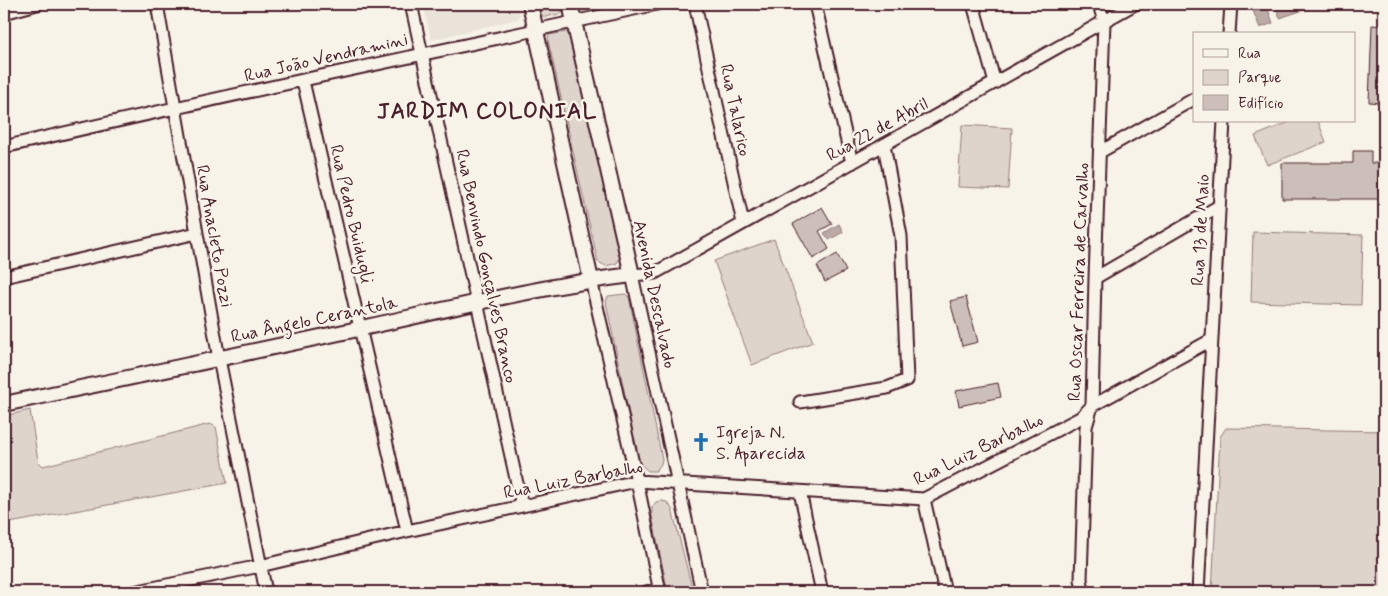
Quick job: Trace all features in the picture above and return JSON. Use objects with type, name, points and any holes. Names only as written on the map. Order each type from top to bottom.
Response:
[{"type":"street","points":[[4,13],[33,4]]},
{"type":"street","name":"Rua Anacleto Pozzi","points":[[157,4],[219,359],[266,592]]},
{"type":"street","name":"Rua Benvindo Gonçalves Branco","points":[[411,4],[522,506]]},
{"type":"street","points":[[530,4],[660,591],[646,592]]},
{"type":"street","name":"Avenida Descalvado","points":[[570,4],[702,592]]},
{"type":"street","name":"Rua João Vendramini","points":[[4,147],[174,107],[303,81],[422,53],[656,4]]},
{"type":"street","name":"Rua Talarico","points":[[695,4],[743,223]]},
{"type":"street","points":[[815,4],[852,163]]},
{"type":"street","points":[[973,4],[995,83]]},
{"type":"street","name":"Rua Oscar Ferreira de Carvalho","points":[[1083,592],[1081,579],[1086,427],[1092,406],[1104,22],[1099,4]]},
{"type":"street","name":"Rua 22 de Abril","points":[[632,276],[654,273],[1135,4]]},
{"type":"street","points":[[1230,32],[1231,4]]},
{"type":"street","name":"Rua Pedro Buidugli","points":[[303,81],[407,531]]},
{"type":"street","points":[[1100,152],[1193,99]]},
{"type":"street","name":"Rua 13 de Maio","points":[[1198,592],[1224,122]]},
{"type":"street","points":[[800,402],[887,388],[908,380],[901,236],[884,145]]},
{"type":"street","points":[[1095,278],[1218,206]]},
{"type":"street","points":[[4,277],[197,233]]},
{"type":"street","name":"Rua Ângelo Cerantola","points":[[4,404],[477,302],[591,280],[632,276]]},
{"type":"street","name":"Rua Luiz Barbalho","points":[[133,592],[260,566],[407,531],[637,481],[924,499],[1080,418],[1092,406],[1211,340]]},
{"type":"street","points":[[800,492],[822,592]]},
{"type":"street","points":[[924,499],[945,592]]},
{"type":"shaded area","points":[[423,4],[517,4],[520,15],[518,19],[431,40]]},
{"type":"shaded area","points":[[1266,4],[1273,23],[1260,28],[1252,8]]},
{"type":"shaded area","points":[[1275,4],[1321,4],[1280,18]]},
{"type":"shaded area","points":[[839,224],[843,232],[829,240],[824,233]]},
{"type":"green space","points":[[539,4],[562,4],[563,10],[560,14],[545,17],[541,15]]},
{"type":"green space","points":[[575,4],[618,4],[581,11],[578,10]]},
{"type":"green space","points":[[566,32],[570,35],[620,257],[617,263],[606,266],[598,262],[548,40],[549,35]]},
{"type":"green space","points":[[1290,122],[1318,122],[1326,142],[1267,165],[1255,136]]},
{"type":"green space","points":[[962,125],[1012,128],[1008,189],[958,187]]},
{"type":"green space","points":[[1253,232],[1363,235],[1361,305],[1251,302]]},
{"type":"green space","points":[[774,239],[813,342],[752,365],[714,261]]},
{"type":"green space","points":[[625,294],[629,297],[662,459],[656,471],[648,471],[639,463],[606,302],[608,296]]},
{"type":"green space","points":[[30,410],[38,461],[43,466],[210,424],[216,427],[227,483],[4,524],[4,416]]},
{"type":"green space","points":[[1226,428],[1384,431],[1384,592],[1212,592],[1220,437]]},
{"type":"green space","points":[[656,502],[667,502],[672,509],[693,592],[668,592],[652,516],[652,507]]},
{"type":"building","points":[[1372,25],[1384,26],[1384,132],[1380,132],[1381,103],[1369,102]]},
{"type":"building","points":[[1353,151],[1371,151],[1371,163],[1379,163],[1379,199],[1282,199],[1282,163],[1353,163]]},
{"type":"building","points":[[822,207],[832,224],[819,231],[829,249],[813,259],[793,224]]},
{"type":"building","points":[[837,254],[846,271],[825,282],[817,266]]},
{"type":"building","points":[[966,297],[978,342],[962,346],[950,301]]},
{"type":"building","points":[[998,383],[1001,397],[959,406],[956,391]]},
{"type":"place","name":"Igreja N. S. Aparecida","points":[[701,442]]},
{"type":"district","name":"JARDIM COLONIAL","points":[[487,110]]}]
